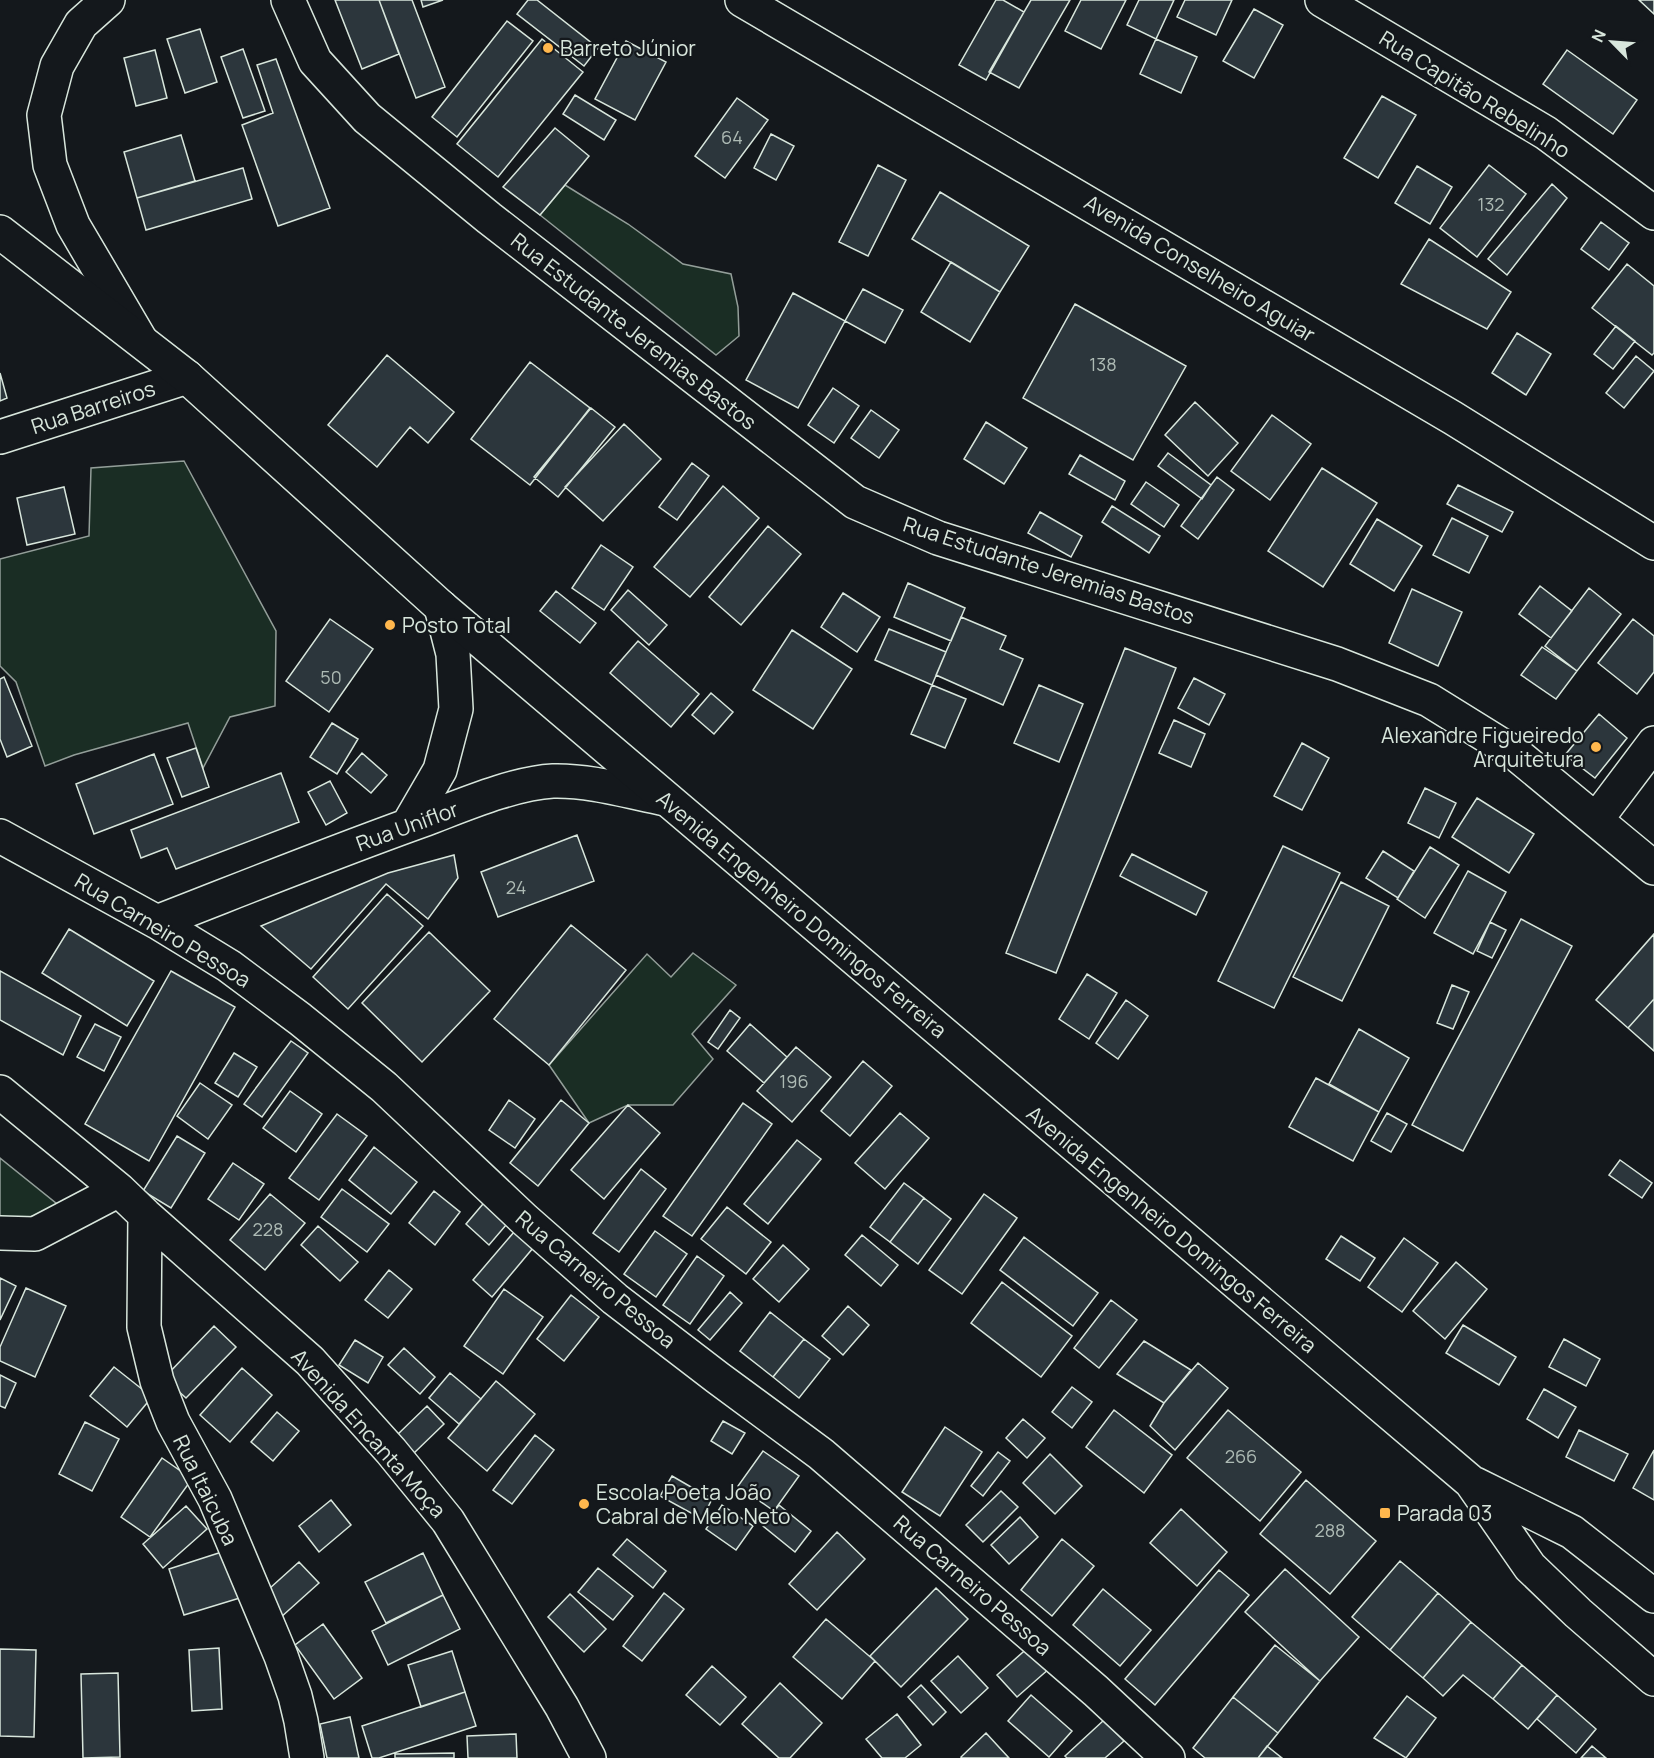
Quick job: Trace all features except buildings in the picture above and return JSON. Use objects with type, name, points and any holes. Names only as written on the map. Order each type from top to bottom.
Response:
[{"type":"street","name":"Avenida Engenheiro Domingos Ferreira","points":[[108,0],[81,24],[57,66],[44,115],[50,165],[73,225],[140,339]]},
{"type":"street","name":"Rua Estudante Jeremias Bastos","points":[[288,0],[315,61],[367,118],[489,218],[855,502],[938,538],[1337,664],[1429,700],[1516,754],[1654,868]]},
{"type":"street","name":"Avenida Conselheiro Aguiar","points":[[742,0],[1423,400],[1654,543]]},
{"type":"street","name":"Rua Capitão Rebelinho","points":[[1322,0],[1546,133],[1654,213]]},
{"type":"street","name":"Avenida Engenheiro Domingos Ferreira","points":[[0,232],[187,377],[441,607],[1470,1482],[1572,1532],[1654,1596]]},
{"type":"street","name":"Rua Barreiros","points":[[0,437],[187,377]]},
{"type":"street","points":[[408,825],[440,770],[456,709],[453,654],[441,607]]},
{"type":"street","points":[[1596,820],[1654,743]]},
{"type":"street","name":"Rua Uniflor","points":[[157,922],[491,795],[553,781],[604,787],[666,799]]},
{"type":"street","name":"Rua Carneiro Pessoa","points":[[0,836],[157,922],[229,966],[300,1019],[384,1087],[525,1221],[606,1291],[821,1454],[1096,1691],[1168,1758]]},
{"type":"street","name":"Avenida Encanta Moça","points":[[0,1092],[119,1190],[310,1361],[391,1451],[448,1521],[562,1707],[590,1758]]},
{"type":"street","points":[[0,1233],[35,1234],[119,1190]]},
{"type":"street","name":"Rua Itaicuba","points":[[145,1215],[144,1327],[157,1381],[173,1422],[215,1499],[280,1656],[297,1704],[307,1758]]},
{"type":"street","name":"Avenida Engenheiro Domingos Ferreira","points":[[1470,1482],[1530,1567],[1578,1613],[1654,1679]]},
{"type":"green space","points":[[565,185],[628,224],[683,264],[731,274],[738,307],[739,336],[716,355],[540,215]]},
{"type":"green space","points":[[184,461],[276,631],[275,706],[230,717],[203,768],[188,723],[74,755],[45,766],[16,682],[0,666],[0,559],[89,536],[91,468]]},
{"type":"green space","points":[[693,953],[736,985],[692,1034],[713,1059],[673,1105],[628,1105],[589,1123],[549,1065],[647,954],[671,977]]},
{"type":"green space","points":[[0,1158],[72,1216],[0,1235]]},
{"type":"place","name":"Barreto Júnior","points":[[548,48]]},
{"type":"place","name":"Posto Total","points":[[390,625]]},
{"type":"place","name":"Alexandre Figueiredo Arquitetura","points":[[1596,747]]},
{"type":"place","name":"Escola Poeta João Cabral de Melo Neto","points":[[584,1504]]},
{"type":"place","name":"Parada 03","points":[[1385,1513]]}]
